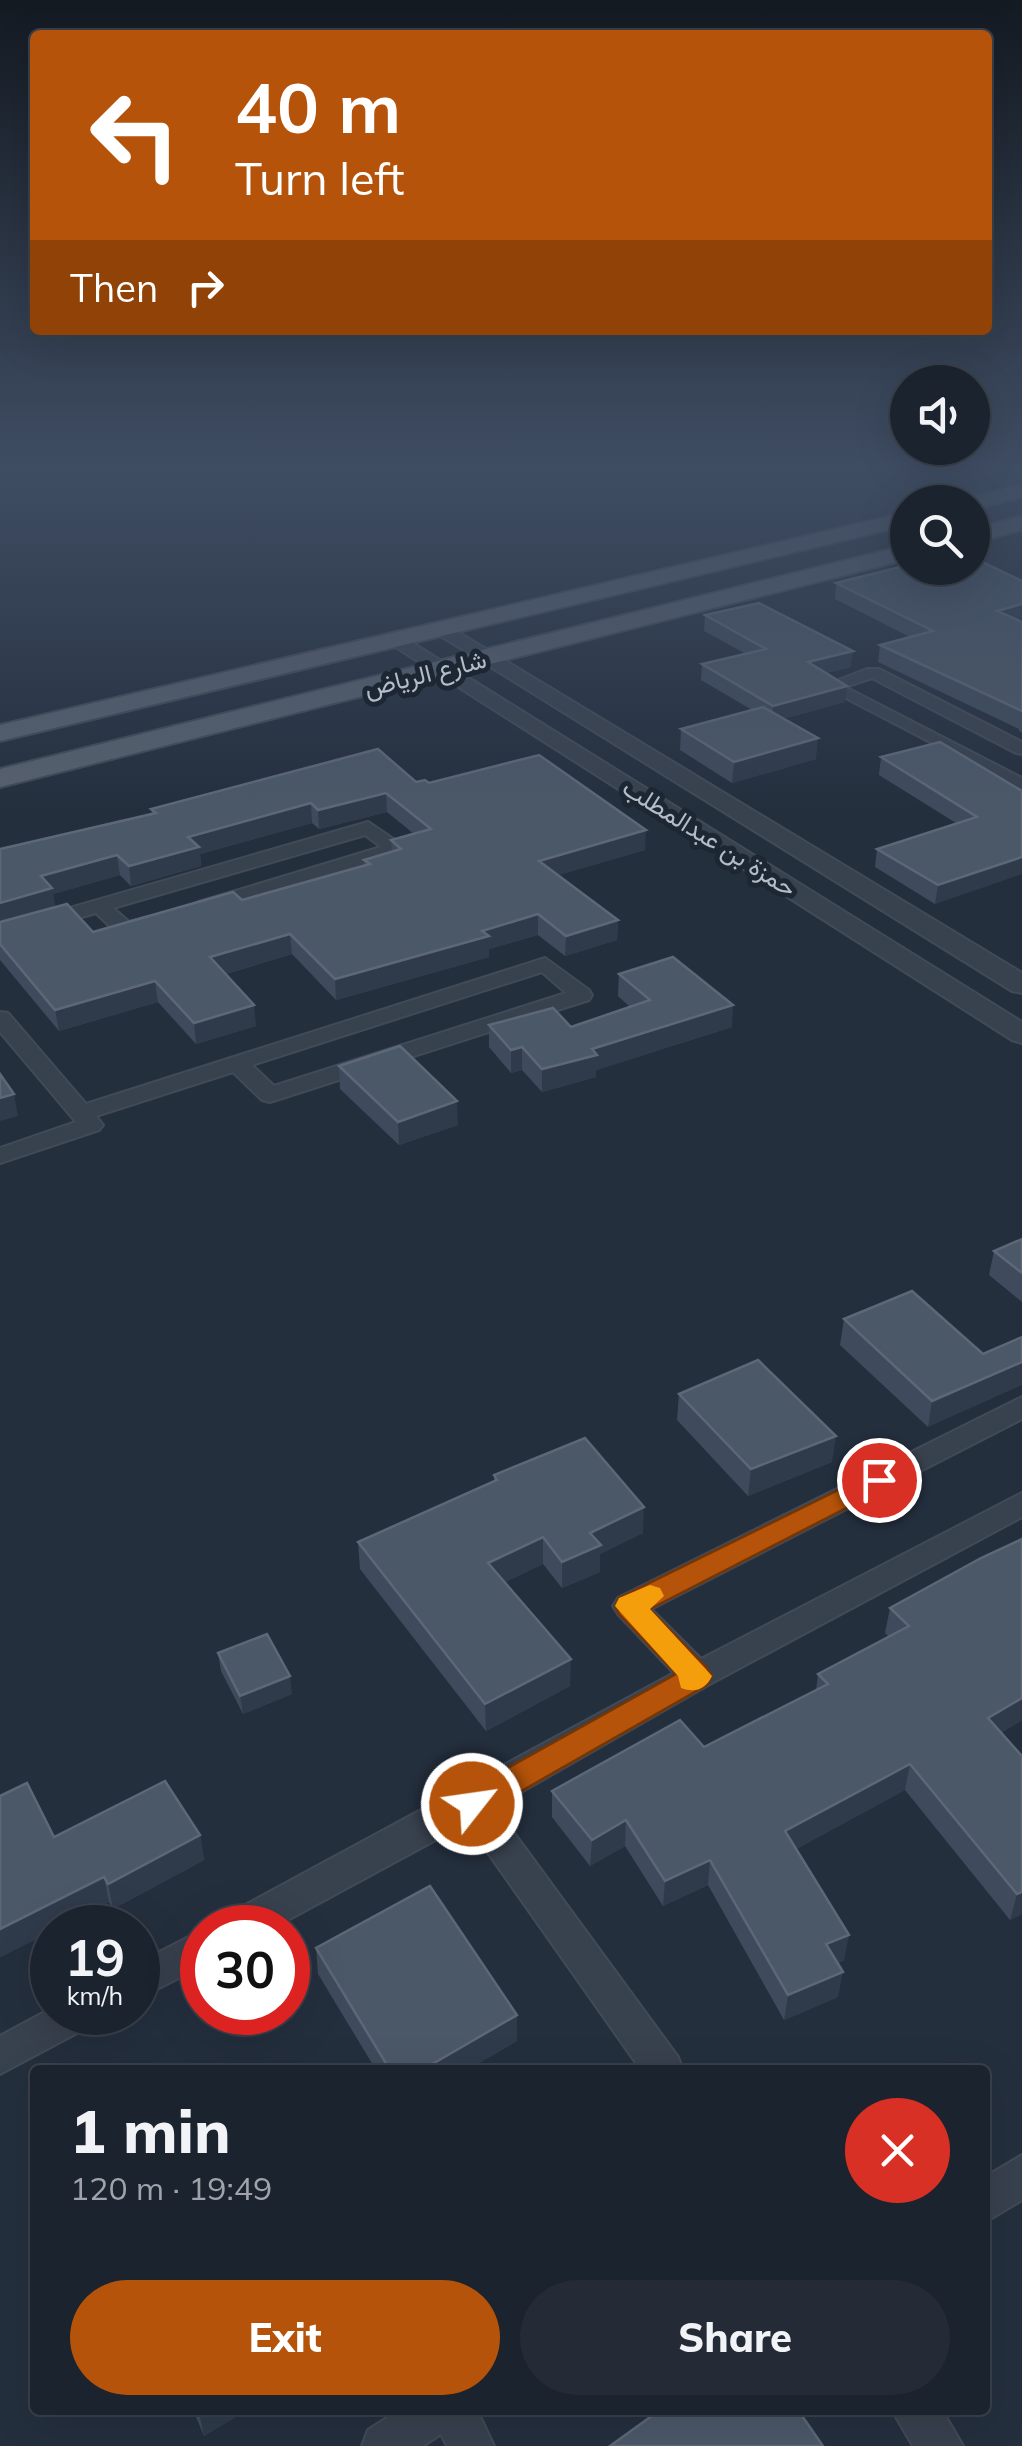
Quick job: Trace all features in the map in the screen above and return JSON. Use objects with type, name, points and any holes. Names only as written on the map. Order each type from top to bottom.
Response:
[{"type":"main road","name":"شارع الرياض","points":[[0,733],[652,579]]},
{"type":"main road","name":"شارع الرياض","points":[[0,778],[799,579]]},
{"type":"street","name":"حمزة بن عبدالمطلب","points":[[443,629],[1022,985]]},
{"type":"street","name":"حمزة بن عبدالمطلب","points":[[398,640],[1022,1034]]},
{"type":"street","points":[[1022,749],[873,672],[831,686],[1022,784]]},
{"type":"street","points":[[0,934],[99,905],[368,828],[395,850],[125,930],[99,905]]},
{"type":"street","points":[[82,1113],[237,1063],[545,964],[581,994],[270,1096],[237,1063]]},
{"type":"street","points":[[0,1018],[92,1125],[0,1156]]},
{"type":"street","points":[[697,1676],[630,1606],[1022,1408]]},
{"type":"street","points":[[281,1905],[472,1804],[697,1676],[1022,1504]]},
{"type":"street","points":[[472,1804],[660,2065]]},
{"type":"street","points":[[0,2056],[39,2035]]},
{"type":"street","points":[[990,2198],[1022,2175]]},
{"type":"street","points":[[384,2446],[430,2415]]},
{"type":"street","points":[[455,2415],[472,2446]]},
{"type":"street","points":[[918,2415],[941,2446]]},
{"type":"building","points":[[851,579],[890,579],[890,585],[990,585],[990,579],[1022,581],[1022,604],[997,611],[1022,622],[1022,711],[880,645],[933,631],[836,583]]},
{"type":"building","points":[[759,603],[853,651],[808,662],[847,686],[773,706],[702,664],[766,649],[705,615]]},
{"type":"building","points":[[763,707],[818,738],[734,762],[681,729]]},
{"type":"building","points":[[940,742],[1022,791],[1022,857],[938,885],[877,849],[977,817],[881,757]]},
{"type":"building","points":[[378,749],[416,782],[429,783],[539,755],[646,830],[539,861],[618,920],[566,936],[538,914],[482,931],[489,936],[335,979],[290,934],[210,957],[254,1005],[194,1023],[155,981],[55,1010],[0,944],[0,922],[67,904],[93,932],[233,892],[242,900],[370,864],[364,860],[401,849],[391,840],[431,829],[386,793],[318,810],[311,803],[188,837],[199,847],[129,866],[117,855],[41,876],[52,888],[0,903],[0,849],[156,813],[151,809]]},
{"type":"building","points":[[673,957],[733,1005],[592,1049],[597,1055],[542,1069],[522,1047],[511,1050],[489,1025],[553,1008],[571,1027],[650,1000],[619,974]]},
{"type":"building","points":[[400,1046],[457,1101],[398,1122],[339,1066]]},
{"type":"building","points":[[0,1074],[14,1094],[0,1098]]},
{"type":"building","points":[[1022,1239],[1022,1273],[994,1251]]},
{"type":"building","points":[[912,1291],[983,1354],[1022,1337],[1022,1362],[932,1401],[844,1319]]},
{"type":"building","points":[[758,1360],[836,1436],[751,1469],[679,1394]]},
{"type":"building","points":[[585,1438],[644,1507],[590,1533],[601,1545],[562,1562],[543,1537],[488,1563],[571,1659],[485,1704],[358,1542],[497,1480],[494,1475]]},
{"type":"building","points":[[1022,1539],[1022,1698],[988,1718],[1022,1756],[1022,1892],[1017,1894],[910,1764],[785,1831],[849,1935],[826,1944],[843,1972],[788,1995],[710,1860],[665,1881],[626,1820],[592,1840],[552,1791],[680,1720],[704,1747],[828,1684],[818,1674],[909,1626],[890,1608]]},
{"type":"building","points":[[267,1634],[290,1676],[240,1696],[218,1653]]},
{"type":"building","points":[[165,1781],[200,1835],[108,1884],[104,1877],[48,1905],[30,1905],[30,1914],[0,1929],[0,1796],[27,1783],[54,1837]]},
{"type":"building","points":[[430,1886],[517,2015],[431,2065],[387,2065],[316,1948]]},
{"type":"building","points":[[653,2415],[801,2415],[823,2446],[610,2446]]},
{"type":"slow traffic","points":[[650,1596],[630,1606],[697,1676],[691,1680]]},
{"type":"route","points":[[472,1804],[697,1676],[630,1606],[879,1480]]}]
